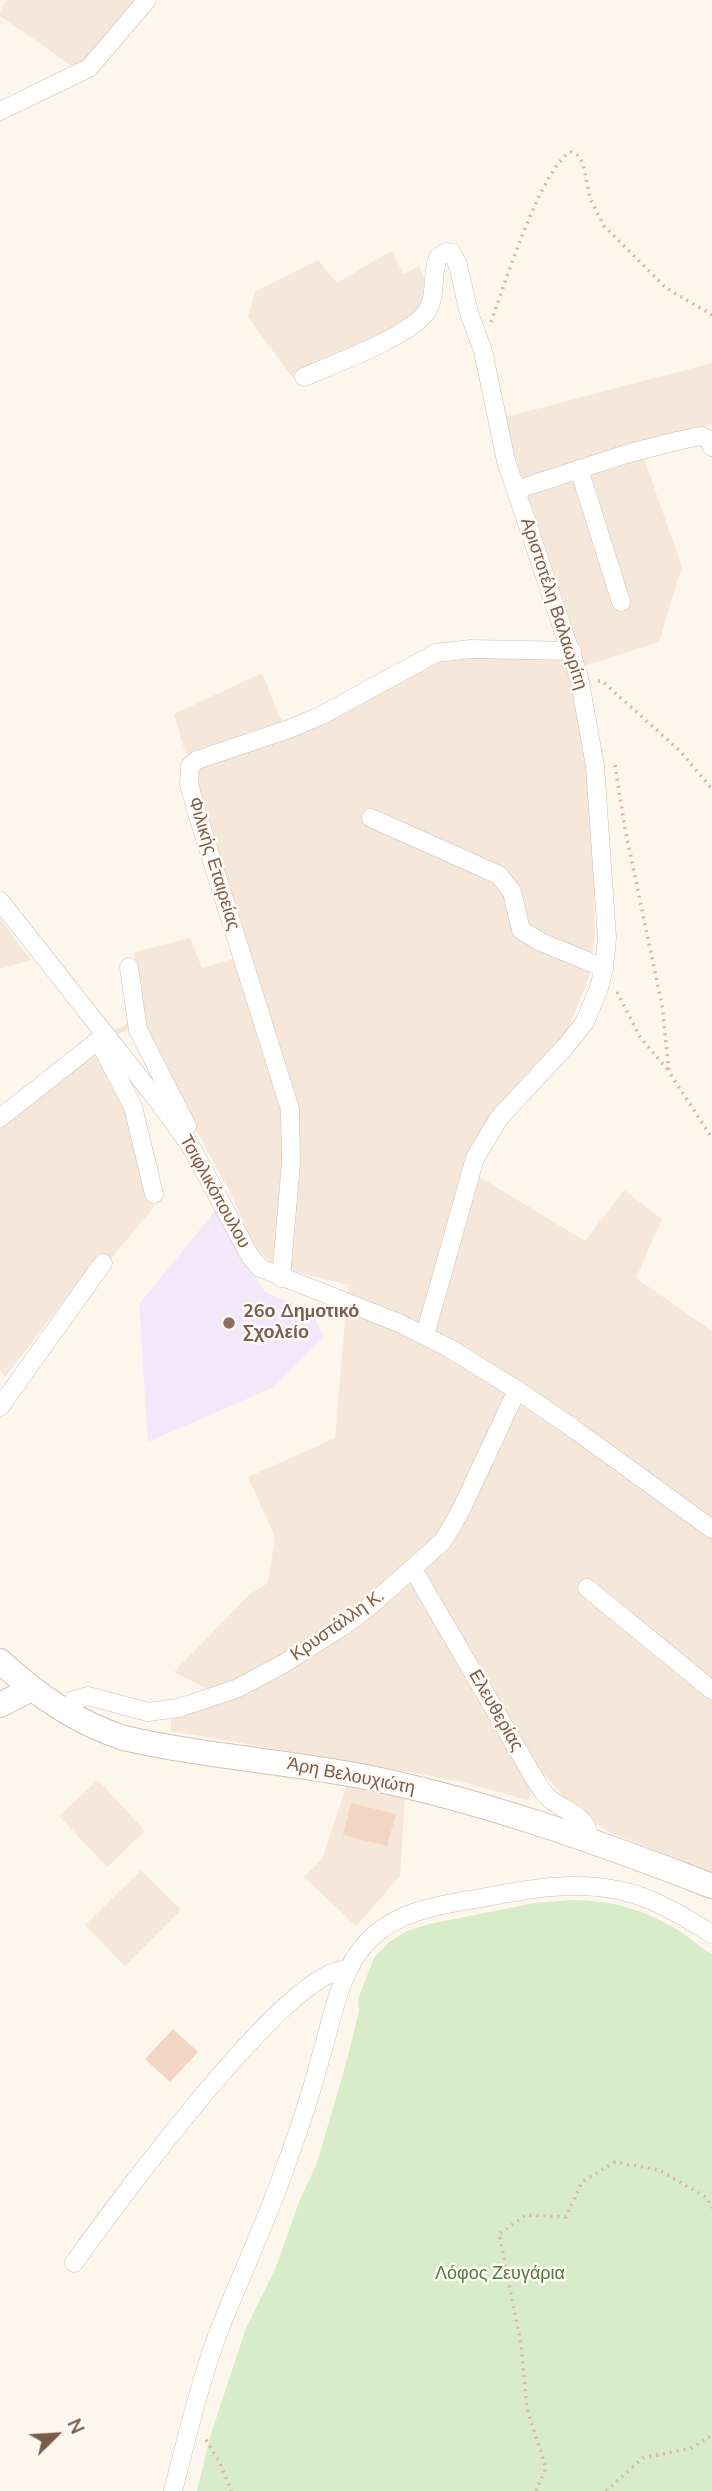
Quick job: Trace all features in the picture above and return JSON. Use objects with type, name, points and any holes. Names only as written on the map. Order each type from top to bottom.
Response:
[{"type":"street","points":[[0,111],[89,68],[147,0]]},
{"type":"street","name":"Αριστοτέλη Βαλαωρίτη","points":[[304,377],[386,340],[419,320],[431,303],[436,263],[441,256],[452,253],[480,341],[502,447],[572,651],[595,766],[607,937],[604,968],[590,1010],[580,1028],[499,1118],[482,1143],[465,1188],[425,1335]]},
{"type":"street","points":[[516,490],[626,454],[698,436],[706,438],[712,447]]},
{"type":"street","points":[[579,469],[621,602]]},
{"type":"street","name":"Φιλικής Εταιρείας","points":[[281,1278],[291,1163],[290,1109],[194,804],[188,776],[190,766],[197,760],[320,716],[436,653],[471,649],[572,651]]},
{"type":"street","points":[[371,818],[499,875],[512,892],[521,930],[541,942],[604,968]]},
{"type":"street","name":"Τσιφλικόπουλου","points":[[0,901],[161,1105],[196,1156],[250,1256],[260,1268],[425,1335],[517,1390],[712,1529]]},
{"type":"street","points":[[129,967],[138,1030],[192,1135],[197,1147],[196,1156]]},
{"type":"street","points":[[0,1118],[105,1035]]},
{"type":"street","points":[[105,1035],[102,1044],[132,1107],[154,1194]]},
{"type":"street","points":[[3,1395],[103,1263]]},
{"type":"street","name":"Κρυστάλλη Κ.","points":[[66,1712],[74,1700],[83,1696],[98,1697],[139,1711],[159,1712],[236,1689],[283,1664],[342,1627],[443,1541],[453,1526],[517,1390]]},
{"type":"street","name":"Ελευθερίας","points":[[413,1569],[533,1776],[551,1800],[584,1823],[589,1833],[588,1839]]},
{"type":"street","points":[[587,1588],[712,1689]]},
{"type":"street","name":"Άρη Βελουχιώτη","points":[[0,1661],[31,1689],[66,1712],[92,1726],[124,1738],[394,1783],[438,1794],[588,1839],[712,1886]]},
{"type":"street","points":[[0,1705],[31,1689]]},
{"type":"street","points":[[173,2491],[220,2330],[267,2220],[348,1969],[356,1954],[369,1940],[404,1916],[442,1905],[544,1887],[583,1885],[623,1891],[668,1908],[712,1934]]},
{"type":"street","points":[[74,2263],[147,2164],[210,2087],[249,2045],[289,2004],[317,1981],[333,1971],[348,1969]]},
{"type":"path","points":[[480,341],[487,335],[521,240],[550,176],[561,159],[571,152],[583,163],[590,198],[604,226],[653,278],[676,296],[712,314]]},
{"type":"path","points":[[579,677],[602,681],[680,751],[712,789]]},
{"type":"path","points":[[614,760],[625,829],[662,1005],[669,1072]]},
{"type":"path","points":[[604,968],[640,1037],[669,1072],[712,1138]]},
{"type":"path","points":[[536,2491],[546,2468],[527,2409],[521,2344],[499,2234],[526,2215],[566,2217],[582,2182],[615,2162],[659,2170],[707,2198],[712,2208]]},
{"type":"path","points":[[189,2429],[205,2439],[220,2463],[231,2491]]},
{"type":"path","points":[[606,2491],[643,2458],[692,2448],[712,2435]]},
{"type":"shaded area","points":[[7,0],[141,0],[90,58],[72,66],[0,16]]},
{"type":"shaded area","points":[[391,251],[404,274],[419,266],[430,292],[428,304],[378,336],[292,377],[248,317],[255,292],[318,260],[337,283]]},
{"type":"shaded area","points":[[712,363],[712,425],[638,442],[682,566],[659,642],[572,670],[591,786],[595,938],[588,979],[567,1032],[482,1128],[465,1168],[585,1241],[624,1190],[662,1219],[636,1278],[712,1331],[712,1873],[609,1832],[575,1810],[544,1774],[527,1800],[462,1782],[171,1731],[171,1720],[211,1691],[174,1672],[250,1594],[268,1583],[275,1537],[248,1477],[335,1438],[348,1285],[274,1266],[254,1247],[232,1196],[189,1117],[143,1022],[92,1047],[131,1114],[154,1207],[109,1261],[99,1255],[5,1377],[0,1370],[0,1124],[89,1044],[142,1016],[134,952],[190,938],[202,968],[245,955],[174,714],[262,673],[287,733],[435,660],[454,657],[581,657],[502,418]]},
{"type":"shaded area","points":[[0,918],[31,960],[0,969]]},
{"type":"shaded area","name":"26ο Δημοτικό Σχολείο","points":[[216,1210],[265,1292],[310,1310],[324,1336],[272,1388],[148,1442],[139,1304]]},
{"type":"shaded area","points":[[98,1780],[145,1831],[107,1867],[59,1816]]},
{"type":"shaded area","points":[[347,1785],[405,1796],[400,1876],[356,1926],[304,1877],[322,1859]]},
{"type":"shaded area","points":[[141,1870],[181,1910],[125,1966],[85,1925]]},
{"type":"green space","name":"Λόφος Ζευγάρια","points":[[568,1900],[614,1904],[654,1917],[712,1954],[712,2491],[197,2491],[210,2437],[246,2328],[276,2267],[299,2202],[317,2163],[347,2060],[359,2011],[358,1999],[374,1958],[389,1942],[407,1931],[429,1924],[535,1903]]},
{"type":"building","points":[[351,1803],[396,1814],[387,1846],[343,1835]]},
{"type":"building","points":[[173,2029],[198,2052],[170,2082],[145,2059]]},
{"type":"place","name":"26ο Δημοτικό Σχολείο","points":[[229,1323]]}]
